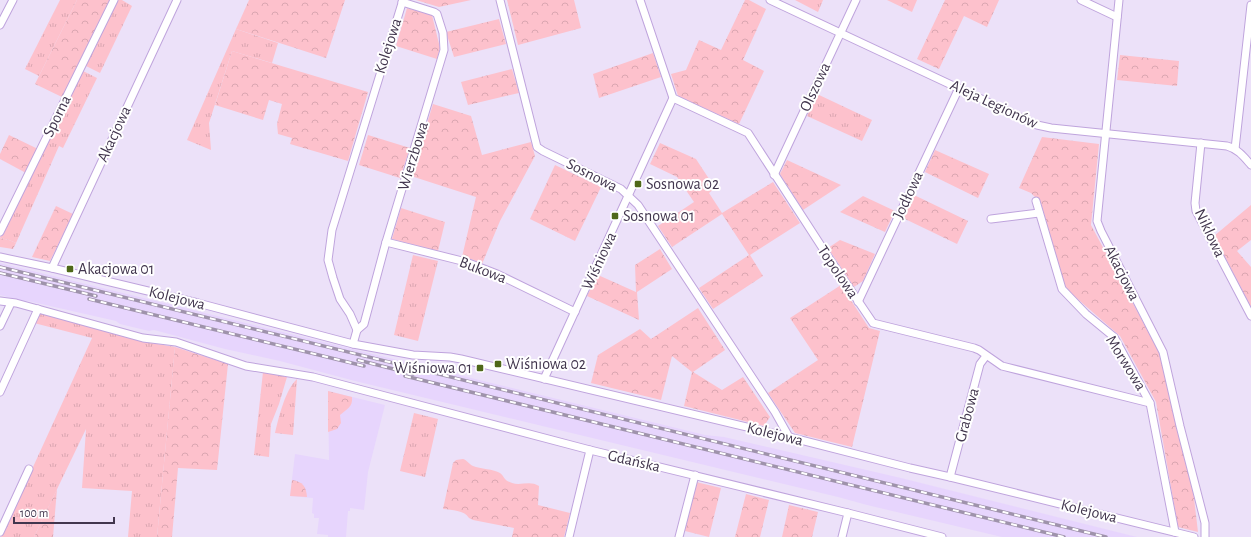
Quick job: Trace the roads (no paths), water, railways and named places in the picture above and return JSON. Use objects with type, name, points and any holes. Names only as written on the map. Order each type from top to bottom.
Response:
[{"type":"street","points":[[0,25],[13,0]]},
{"type":"street","name":"Sporna","points":[[0,232],[114,0]]},
{"type":"street","name":"Akacjowa","points":[[52,268],[177,0]]},
{"type":"street","name":"Sosnowa","points":[[500,0],[537,147],[621,189],[638,204],[775,412],[789,437]]},
{"type":"street","points":[[640,0],[673,98]]},
{"type":"street","name":"Aleja Legionów","points":[[770,0],[1037,125],[1050,128],[1227,146],[1235,149]]},
{"type":"street","name":"Olszowa","points":[[774,175],[856,0]]},
{"type":"street","points":[[1081,0],[1118,17]]},
{"type":"street","name":"Akacjowa","points":[[1119,0],[1107,133],[1097,221],[1163,352],[1205,523],[1205,537]]},
{"type":"street","name":"Kolejowa","points":[[357,330],[350,314],[340,299],[328,260],[329,246],[332,230],[402,1]]},
{"type":"street","name":"Wierzbowa","points":[[357,330],[364,324],[386,242],[444,50],[443,33],[437,14],[402,1]]},
{"type":"street","points":[[1251,5],[1235,149],[1251,165]]},
{"type":"street","name":"Jodłowa","points":[[858,302],[959,88]]},
{"type":"street","name":"Wiśniowa","points":[[544,379],[673,98]]},
{"type":"street","name":"Topolowa","points":[[673,98],[748,134],[870,320],[875,324],[974,348],[1002,366],[1150,403]]},
{"type":"street","name":"Niklowa","points":[[1201,143],[1195,203],[1196,211],[1251,316]]},
{"type":"street","name":"Morwowa","points":[[1036,201],[1062,289],[1086,314],[1114,337],[1150,403],[1176,532]]},
{"type":"street","points":[[991,219],[1039,213]]},
{"type":"street","name":"Bukowa","points":[[386,242],[466,262],[497,274],[575,312]]},
{"type":"street","name":"Kolejowa","points":[[0,257],[198,303],[353,344],[413,355],[455,358],[789,437],[1194,537]]},
{"type":"street","points":[[0,301],[38,309],[0,392]]},
{"type":"street","points":[[0,326],[11,303]]},
{"type":"street","name":"Gdańska","points":[[38,309],[142,338],[176,342],[246,366],[303,375],[328,381],[590,450],[848,512],[942,537]]},
{"type":"street","points":[[353,344],[357,330]]},
{"type":"street","name":"Grabowa","points":[[950,477],[980,364],[986,356]]},
{"type":"street","points":[[568,537],[590,450]]},
{"type":"street","points":[[0,532],[29,469]]},
{"type":"street","points":[[679,537],[695,475]]},
{"type":"street","points":[[842,537],[848,512]]},
{"type":"railway","points":[[0,267],[1106,537]]},
{"type":"railway","points":[[0,273],[96,296]]},
{"type":"railway","points":[[89,299],[364,366]]},
{"type":"railway","points":[[358,360],[413,374]]},
{"type":"railway","points":[[405,376],[1064,537]]},
{"type":"place","name":"Sosnowa 02","points":[[638,184]]},
{"type":"place","name":"Sosnowa 01","points":[[615,216]]},
{"type":"place","name":"Akacjowa 01","points":[[70,269]]},
{"type":"place","name":"Wiśniowa 02","points":[[498,364]]},
{"type":"place","name":"Wiśniowa 01","points":[[480,368]]}]
